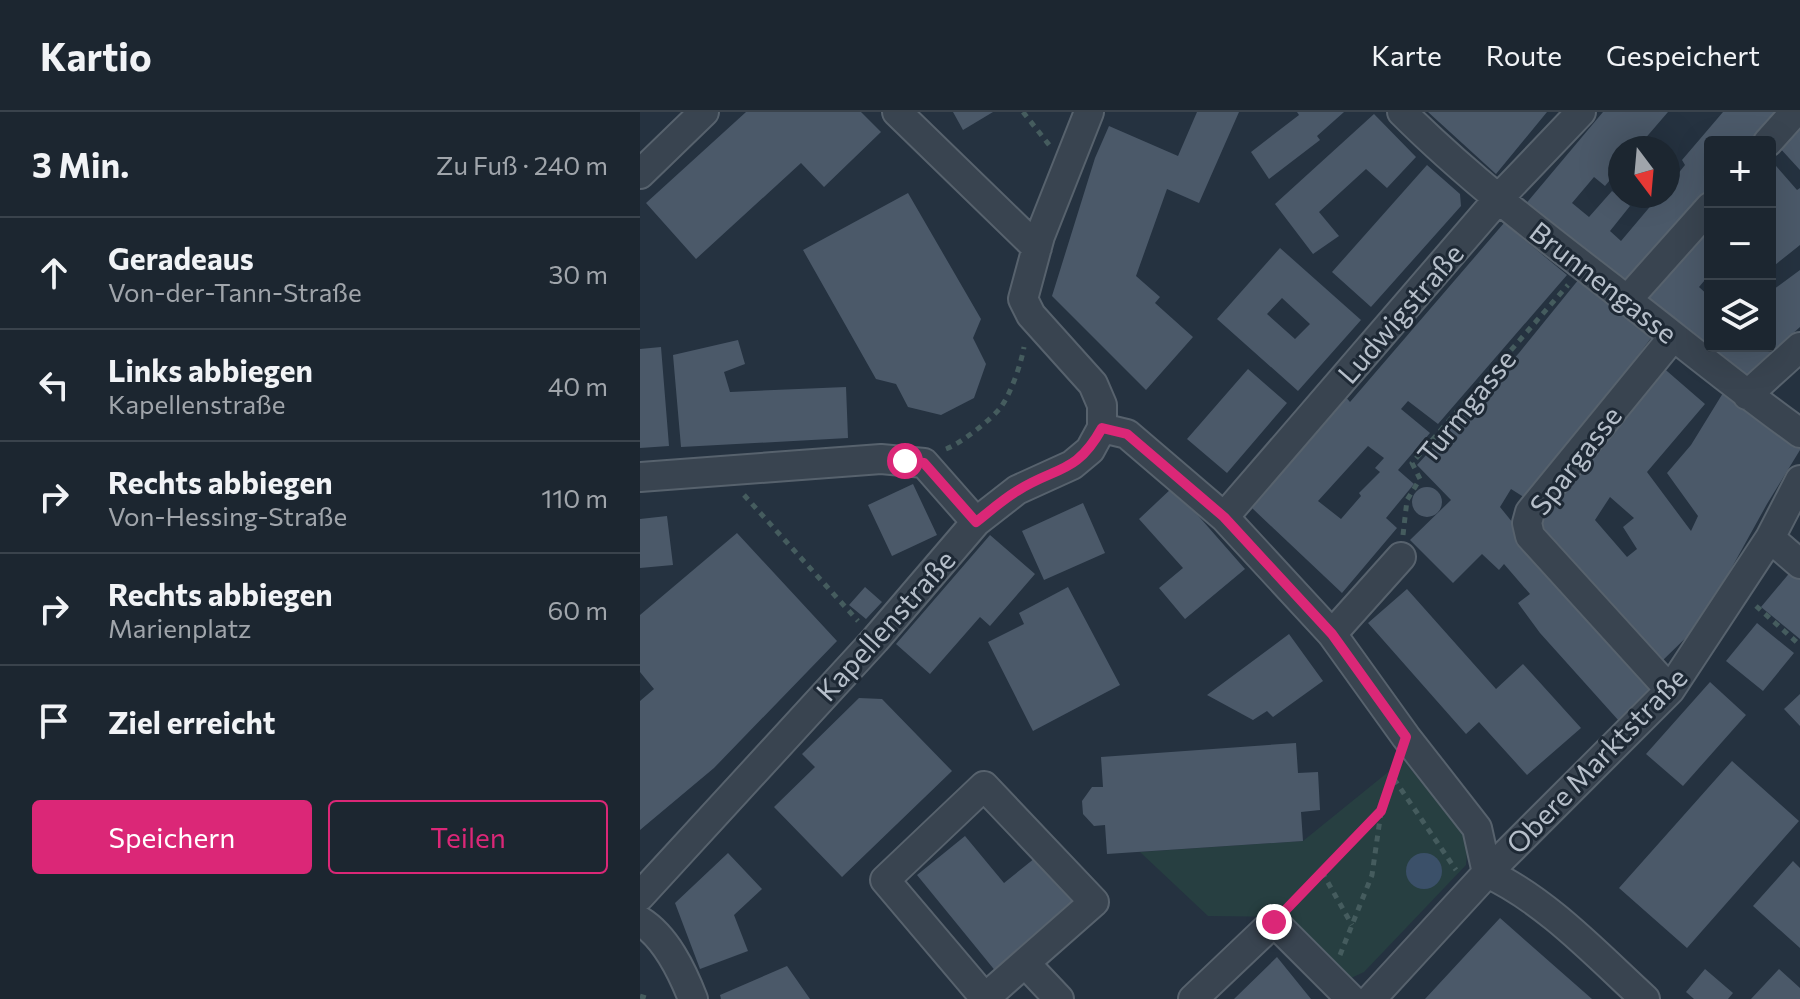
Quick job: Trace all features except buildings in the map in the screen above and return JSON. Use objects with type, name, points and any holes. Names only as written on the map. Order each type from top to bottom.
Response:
[{"type":"street","points":[[640,174],[704,112]]},
{"type":"street","points":[[897,112],[1037,248]]},
{"type":"street","points":[[1089,112],[1037,248],[1023,299],[1031,315],[1093,384],[1102,405],[1102,428],[1127,434],[1224,517],[1332,634],[1477,828],[1474,875],[1525,895],[1645,999]]},
{"type":"street","name":"Brunnengasse","points":[[1402,112],[1434,144],[1584,267],[1800,433]]},
{"type":"street","name":"Ludwigstraße","points":[[1224,517],[1499,198],[1581,112]]},
{"type":"street","points":[[1773,136],[1795,112]]},
{"type":"street","points":[[1627,300],[1709,208]]},
{"type":"street","name":"Spargasse","points":[[1670,690],[1530,536],[1527,523],[1530,512],[1673,337]]},
{"type":"street","points":[[1747,395],[1800,347]]},
{"type":"street","name":"Kapellenstraße","points":[[640,896],[875,640],[976,522],[1017,490],[1072,465],[1090,450],[1102,428]]},
{"type":"street","points":[[640,477],[881,459],[924,463],[976,522]]},
{"type":"street","name":"Obere Marktstraße","points":[[1371,999],[1474,875],[1670,690],[1770,538],[1800,480]]},
{"type":"street","points":[[1770,538],[1800,564]]},
{"type":"street","points":[[1332,634],[1401,557]]},
{"type":"street","points":[[984,786],[1094,902],[1025,963],[985,998],[885,880],[984,786]]},
{"type":"street","points":[[640,921],[652,929],[683,973],[693,999]]},
{"type":"street","points":[[1193,999],[1274,922],[1351,999]]},
{"type":"street","points":[[1025,963],[1059,999]]},
{"type":"path","points":[[1023,112],[1068,168]]},
{"type":"path","name":"Turmgasse","points":[[1401,557],[1407,500],[1420,479],[1412,463],[1584,267]]},
{"type":"path","points":[[905,461],[956,446],[1001,407],[1021,361],[1031,315]]},
{"type":"path","points":[[721,469],[875,640]]},
{"type":"path","points":[[1737,589],[1800,645]]},
{"type":"path","points":[[1331,978],[1372,875],[1381,811],[1406,737]]},
{"type":"path","points":[[1394,779],[1474,875]]},
{"type":"path","points":[[1274,922],[1381,811]]},
{"type":"path","points":[[1322,872],[1352,925]]},
{"type":"path","points":[[640,996],[649,999]]},
{"type":"green space","points":[[1403,760],[1468,838],[1466,865],[1364,972],[1347,980],[1283,917],[1208,916],[1140,852],[1303,841]]},
{"type":"water","points":[[1424,853],[1437,858],[1442,871],[1437,884],[1424,889],[1411,884],[1406,871],[1411,858]]},
{"type":"route","points":[[905,461],[924,463],[976,522],[1017,490],[1072,465],[1090,450],[1102,428],[1127,434],[1224,517],[1332,634],[1406,737],[1381,811],[1274,922]]}]
